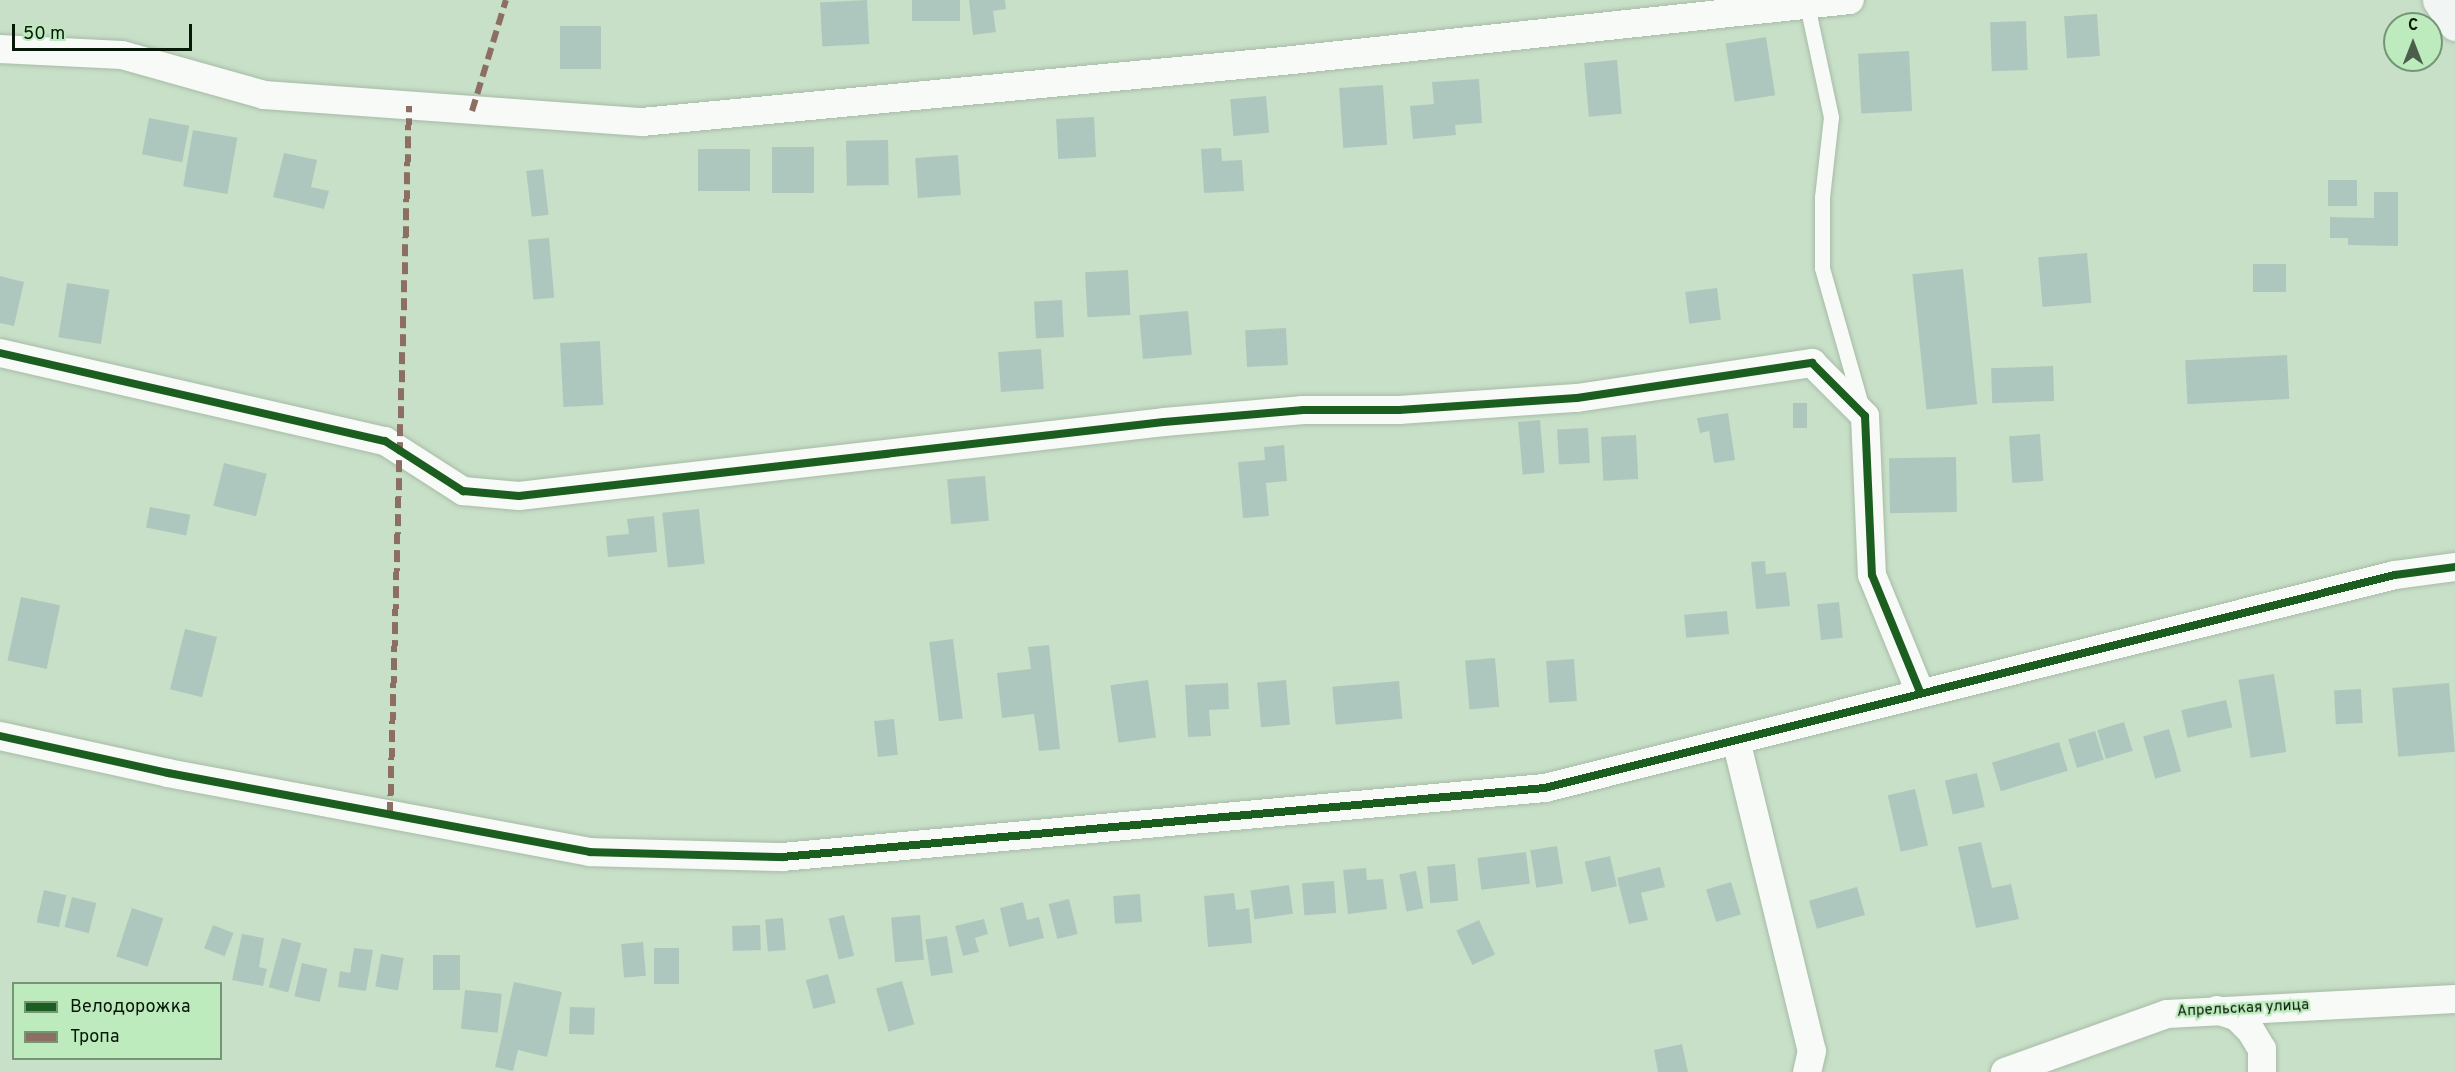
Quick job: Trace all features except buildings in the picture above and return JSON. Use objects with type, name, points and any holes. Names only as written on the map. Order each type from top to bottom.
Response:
[{"type":"main road","points":[[2439,0],[2455,24]]},
{"type":"street","points":[[0,50],[122,55],[264,95],[642,122],[1272,62],[1850,0]]},
{"type":"street","points":[[0,353],[385,441],[463,491],[519,496],[1164,422],[1303,410],[1399,410],[1577,398],[1812,363],[1865,416],[1872,576],[1920,692]]},
{"type":"street","points":[[0,736],[168,773],[590,852],[782,857],[1545,788],[1920,692],[2395,575],[2455,567]]},
{"type":"street","points":[[1737,740],[1812,1051],[1807,1072]]},
{"type":"street","name":"Апрельская улица","points":[[2005,1072],[2167,1014],[2455,999]]},
{"type":"street","points":[[2217,1010],[2237,1017],[2251,1031],[2262,1049],[2262,1072]]},
{"type":"lane","points":[[1807,5],[1831,117],[1822,197],[1822,268],[1865,416]]},
{"type":"marked path","points":[[472,111],[506,0]]},
{"type":"marked path","points":[[390,814],[409,106]]},
{"type":"cycle path","points":[[0,353],[385,441],[463,491],[519,496],[1164,422],[1303,410],[1399,410],[1577,398],[1812,363],[1865,416],[1872,575],[1920,692]]},
{"type":"cycle path","points":[[0,736],[168,773],[590,852],[782,857],[1545,788],[2395,575],[2455,567]]}]
